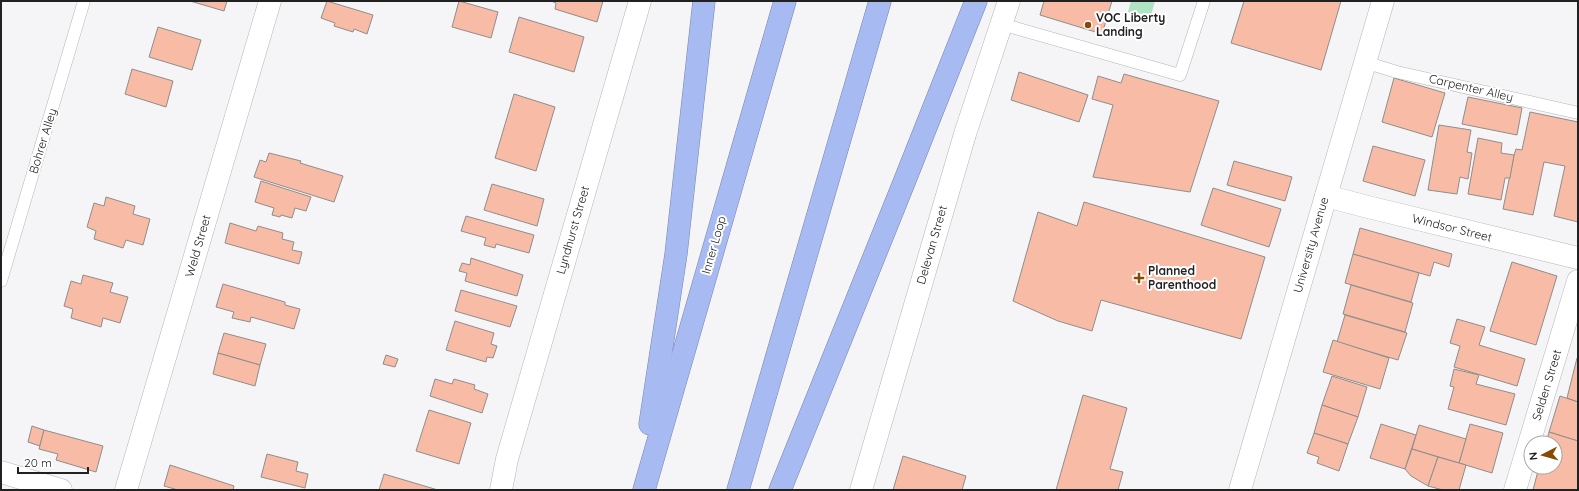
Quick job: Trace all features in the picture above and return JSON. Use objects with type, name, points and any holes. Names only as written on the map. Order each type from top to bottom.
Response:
[{"type":"highway","points":[[639,490],[676,254],[704,1]]},
{"type":"highway","points":[[736,170],[776,1]]},
{"type":"highway","name":"Inner Loop","points":[[644,490],[785,1]]},
{"type":"highway","points":[[856,81],[874,1]]},
{"type":"highway","points":[[738,490],[880,1]]},
{"type":"highway","points":[[780,490],[898,199],[976,1]]},
{"type":"street","name":"Weld Street","points":[[126,490],[270,1]]},
{"type":"street","name":"Lyndhurst Street","points":[[501,490],[507,459],[640,1]]},
{"type":"street","name":"Delevan Street","points":[[861,490],[964,134],[1009,1]]},
{"type":"street","name":"University Avenue","points":[[1240,490],[1383,1]]},
{"type":"street","name":"Windsor Street","points":[[1326,196],[1578,258]]},
{"type":"street","name":"Selden Street","points":[[1515,490],[1578,281]]},
{"type":"street","points":[[1,472],[61,490]]},
{"type":"lane","name":"Bohrer Alley","points":[[1,281],[84,1]]},
{"type":"lane","points":[[1001,24],[1180,76],[1204,1]]},
{"type":"lane","name":"Carpenter Alley","points":[[1364,62],[1397,72],[1578,112]]},
{"type":"green space","points":[[1131,1],[1155,1],[1150,19],[1128,12]]},
{"type":"building","points":[[190,1],[227,1],[224,11]]},
{"type":"building","points":[[327,1],[373,15],[367,34],[354,29],[353,32],[334,26],[335,23],[321,18]]},
{"type":"building","points":[[459,1],[498,12],[491,38],[452,27]]},
{"type":"building","points":[[551,1],[603,1],[597,22],[555,9],[556,3]]},
{"type":"building","name":"VOC Liberty Landing","points":[[1044,1],[1112,1],[1102,34],[1040,15]]},
{"type":"building","points":[[1244,1],[1341,1],[1321,70],[1231,43]]},
{"type":"building","points":[[519,17],[584,37],[574,72],[509,52]]},
{"type":"building","points":[[158,27],[201,40],[192,70],[149,57]]},
{"type":"building","points":[[132,69],[173,81],[166,107],[125,94]]},
{"type":"building","points":[[1019,72],[1088,95],[1079,122],[1011,100]]},
{"type":"building","points":[[1124,74],[1219,101],[1190,192],[1093,177],[1113,105],[1092,99],[1098,76],[1121,83]]},
{"type":"building","points":[[1394,78],[1445,93],[1432,137],[1382,122]]},
{"type":"building","points":[[514,94],[555,107],[536,171],[495,158]]},
{"type":"building","points":[[1468,97],[1522,108],[1517,135],[1462,124]]},
{"type":"building","points":[[1530,112],[1578,122],[1578,222],[1554,216],[1565,166],[1544,162],[1533,215],[1503,209],[1514,155],[1516,149],[1522,150]]},
{"type":"building","points":[[1439,125],[1471,130],[1467,152],[1472,153],[1468,179],[1460,177],[1457,194],[1428,190]]},
{"type":"building","points":[[1478,138],[1502,143],[1501,153],[1514,155],[1510,178],[1505,178],[1501,200],[1468,194]]},
{"type":"building","points":[[1373,146],[1425,160],[1415,196],[1363,181]]},
{"type":"building","points":[[269,153],[301,161],[300,163],[343,176],[334,202],[254,177],[260,160],[266,162]]},
{"type":"building","points":[[1234,161],[1292,177],[1285,201],[1227,185]]},
{"type":"building","points":[[261,181],[311,197],[306,211],[295,208],[292,218],[281,215],[280,217],[272,215],[274,208],[255,202]]},
{"type":"building","points":[[492,184],[544,199],[537,226],[484,210]]},
{"type":"building","points":[[1213,188],[1281,209],[1269,247],[1201,225]]},
{"type":"building","points":[[106,197],[135,206],[133,214],[150,219],[143,245],[126,240],[123,248],[94,239],[96,231],[87,227],[94,203],[104,206]]},
{"type":"building","name":"Planned Parenthood","points":[[1084,202],[1265,257],[1241,339],[1101,300],[1092,331],[1058,321],[1013,301],[1038,212],[1077,226]]},
{"type":"building","points":[[466,216],[534,235],[529,253],[496,244],[495,248],[484,245],[486,238],[461,231]]},
{"type":"building","points":[[230,223],[256,231],[258,226],[283,233],[282,239],[294,242],[292,250],[302,252],[299,264],[225,243]]},
{"type":"building","points":[[1360,228],[1452,254],[1449,267],[1434,262],[1430,276],[1353,254]]},
{"type":"building","points":[[1353,254],[1419,273],[1411,302],[1345,283]]},
{"type":"building","points":[[471,258],[523,275],[517,296],[465,281],[467,273],[459,271],[462,263],[470,265]]},
{"type":"building","points":[[1512,262],[1557,276],[1536,345],[1490,331]]},
{"type":"building","points":[[83,275],[113,283],[110,292],[128,297],[120,323],[103,318],[101,327],[71,318],[73,309],[64,306],[71,281],[81,284]]},
{"type":"building","points":[[223,284],[285,302],[285,305],[300,309],[294,329],[251,317],[250,322],[232,318],[234,312],[216,307]]},
{"type":"building","points":[[1351,285],[1413,303],[1405,332],[1343,314]]},
{"type":"building","points":[[461,290],[517,306],[510,327],[455,311]]},
{"type":"building","points":[[1345,315],[1407,333],[1398,360],[1337,342]]},
{"type":"building","points":[[1457,319],[1485,327],[1479,345],[1525,359],[1517,386],[1454,367],[1460,346],[1450,343]]},
{"type":"building","points":[[455,321],[494,333],[491,344],[497,346],[493,358],[487,357],[486,362],[446,350]]},
{"type":"building","points":[[224,333],[266,344],[260,365],[218,353]]},
{"type":"building","points":[[1333,340],[1389,358],[1380,389],[1323,372]]},
{"type":"building","points":[[218,353],[260,365],[255,386],[213,374]]},
{"type":"building","points":[[386,355],[398,359],[395,367],[383,364]]},
{"type":"building","points":[[1577,358],[1578,359],[1578,402],[1567,398]]},
{"type":"building","points":[[1454,369],[1479,375],[1476,384],[1515,394],[1506,425],[1448,409],[1454,387],[1450,386]]},
{"type":"building","points":[[1332,376],[1367,387],[1358,417],[1322,405]]},
{"type":"building","points":[[435,379],[452,384],[454,379],[475,385],[474,389],[488,394],[482,413],[430,396]]},
{"type":"building","points":[[1083,395],[1127,408],[1110,469],[1123,472],[1118,490],[1056,490]]},
{"type":"building","points":[[1560,396],[1578,402],[1578,441],[1563,436],[1563,435],[1549,432]]},
{"type":"building","points":[[1322,405],[1358,417],[1348,444],[1314,433]]},
{"type":"building","points":[[429,410],[471,423],[459,464],[416,451]]},
{"type":"building","points":[[1381,424],[1416,435],[1405,469],[1370,458]]},
{"type":"building","points":[[1470,424],[1503,433],[1492,473],[1459,463]]},
{"type":"building","points":[[1419,425],[1466,439],[1459,463],[1412,449]]},
{"type":"building","points":[[32,426],[44,430],[40,446],[28,442]]},
{"type":"building","points":[[44,430],[103,446],[96,472],[56,460],[58,454],[39,449]]},
{"type":"building","points":[[1549,432],[1559,435],[1548,435]]},
{"type":"building","points":[[1314,433],[1348,444],[1339,471],[1317,463],[1319,457],[1307,453]]},
{"type":"building","points":[[1563,436],[1578,441],[1578,490],[1533,490],[1537,475],[1563,475]]},
{"type":"building","points":[[1412,449],[1438,457],[1428,486],[1411,476],[1405,469]]},
{"type":"building","points":[[267,454],[298,462],[296,471],[308,474],[305,488],[261,477]]},
{"type":"building","points":[[903,456],[966,476],[962,490],[893,490]]},
{"type":"building","points":[[1438,457],[1466,465],[1459,490],[1443,490],[1428,486]]},
{"type":"building","points":[[170,465],[234,486],[233,490],[178,490],[164,486]]},
{"type":"building","points":[[384,474],[438,490],[379,490]]},
{"type":"place","name":"VOC Liberty Landing","points":[[1088,25]]},
{"type":"place","name":"Planned Parenthood","points":[[1139,278]]}]
